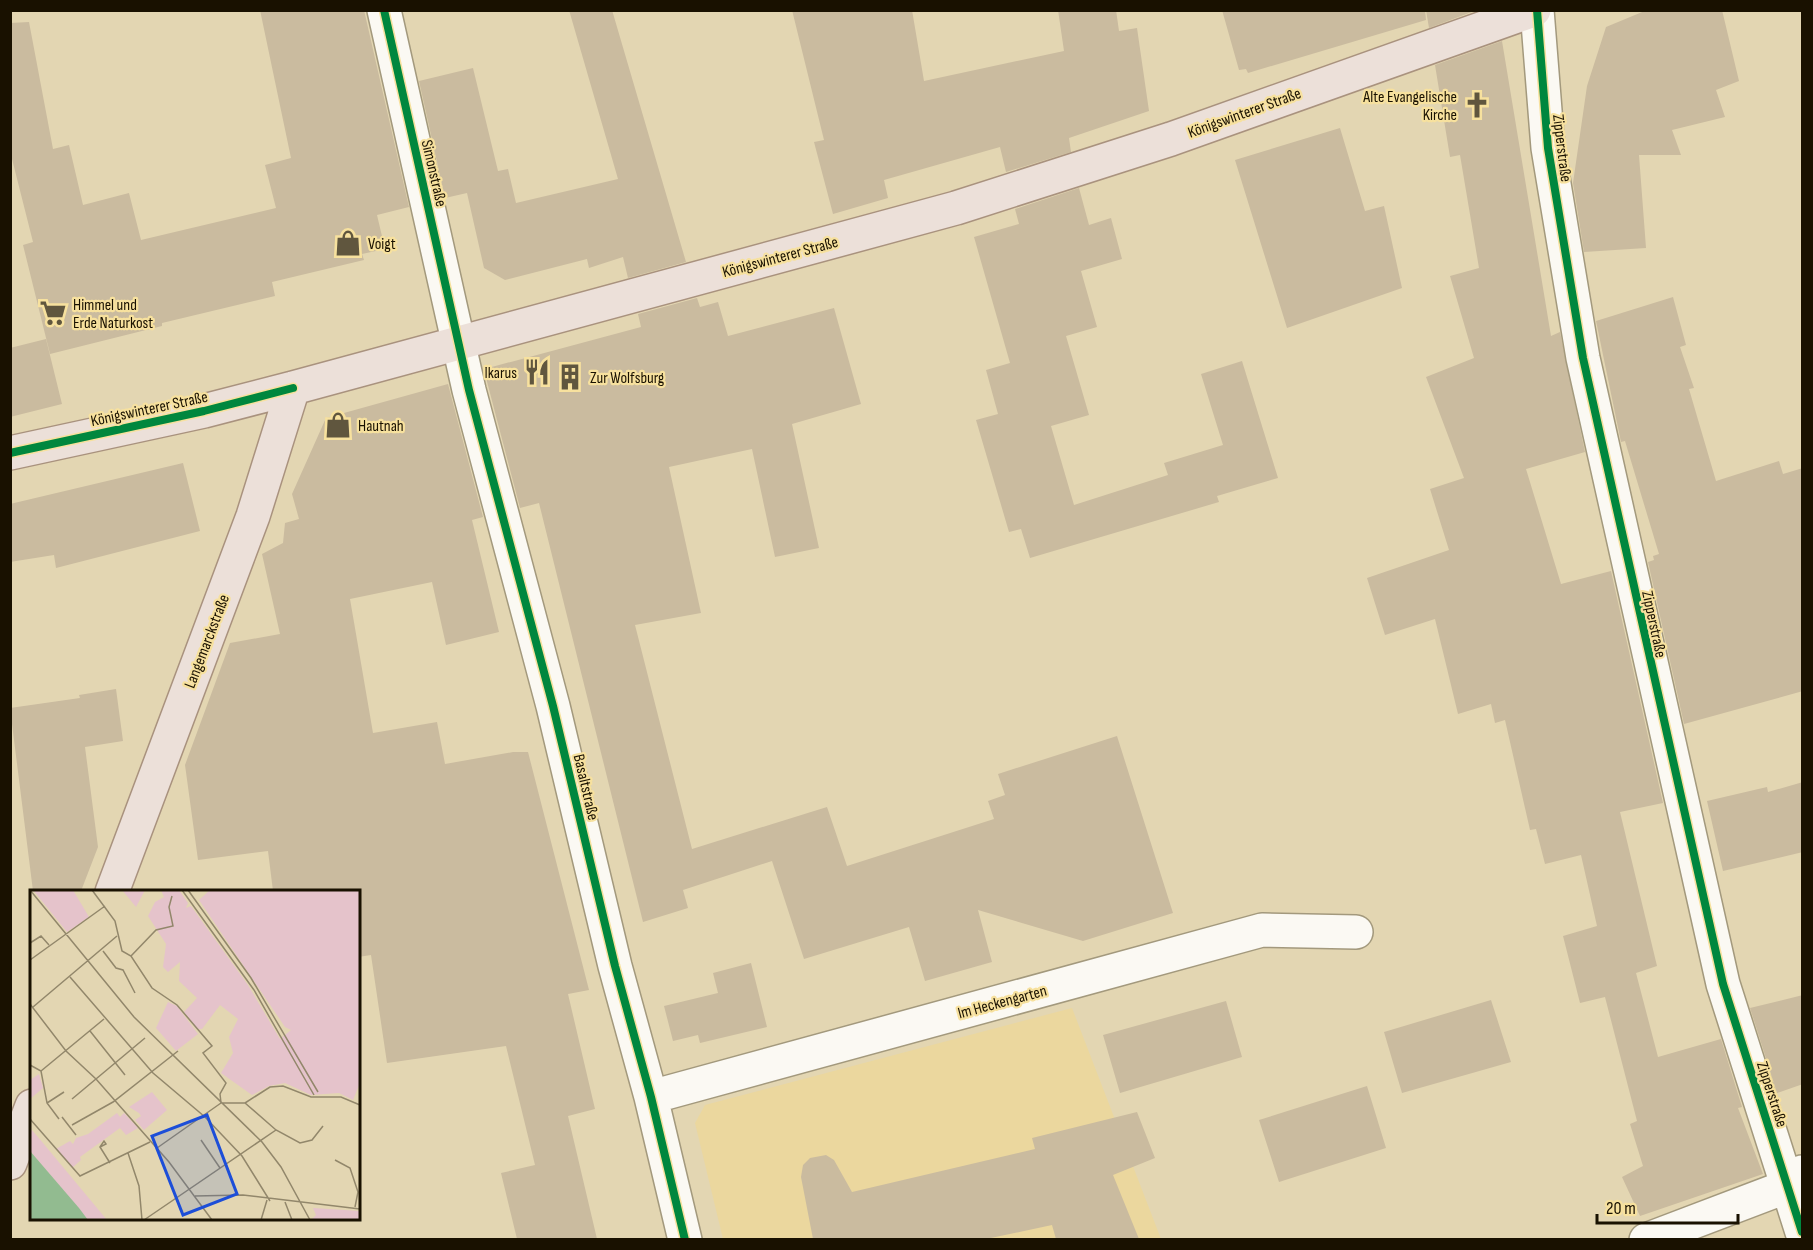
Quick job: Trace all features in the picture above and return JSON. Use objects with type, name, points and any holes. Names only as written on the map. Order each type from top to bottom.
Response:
[{"type":"main road","name":"Königswinterer Straße","points":[[10,453],[204,411],[977,202],[1171,139],[1536,10]]},
{"type":"main road","name":"Langemarckstraße","points":[[112,890],[253,516],[292,388]]},
{"type":"main road","points":[[10,1163],[30,1111]]},
{"type":"street","name":"Simonstraße","points":[[384,10],[458,342]]},
{"type":"street","name":"Zipperstraße","points":[[1536,10],[1548,148],[1585,370],[1723,984],[1796,1179],[1803,1232]]},
{"type":"street","name":"Basaltstraße","points":[[458,342],[554,706],[615,966],[651,1096],[685,1239]]},
{"type":"street","name":"Im Heckengarten","points":[[651,1096],[1262,930],[1356,932]]},
{"type":"street","points":[[1646,1239],[1796,1179]]},
{"type":"shaded area","points":[[1072,1008],[1161,1239],[723,1239],[695,1123],[705,1105]]},
{"type":"building","points":[[260,10],[364,10],[409,207],[377,215],[385,249],[362,254],[364,260],[272,282],[275,296],[162,323],[162,326],[50,354],[23,245],[33,242],[10,151],[10,23],[29,22],[53,149],[69,145],[83,205],[129,193],[141,240],[276,208],[265,165],[291,158]]},
{"type":"building","points":[[569,10],[612,10],[686,262],[628,278],[623,257],[589,268],[587,259],[505,280],[484,268],[467,193],[445,198],[419,81],[473,68],[498,171],[508,169],[516,203],[618,179]]},
{"type":"building","points":[[792,10],[912,10],[924,81],[1064,51],[1058,10],[1116,10],[1119,31],[1137,28],[1149,111],[1069,138],[1071,152],[1006,172],[1000,147],[884,180],[888,198],[833,214],[814,142],[824,140]]},
{"type":"building","points":[[1222,10],[1425,10],[1426,20],[1248,73],[1246,69],[1239,70]]},
{"type":"building","points":[[1426,10],[1477,10],[1429,28]]},
{"type":"building","points":[[1647,10],[1722,10],[1739,81],[1716,90],[1725,117],[1672,130],[1681,155],[1639,155],[1646,248],[1584,252],[1573,183],[1587,86],[1606,27]]},
{"type":"building","points":[[1502,41],[1551,336],[1560,332],[1585,452],[1526,469],[1561,584],[1611,571],[1663,803],[1620,812],[1657,966],[1636,973],[1658,1057],[1721,1039],[1742,1107],[1738,1108],[1763,1174],[1640,1216],[1622,1177],[1643,1166],[1630,1124],[1637,1121],[1605,997],[1580,1003],[1563,936],[1597,926],[1581,855],[1545,864],[1536,829],[1530,830],[1505,720],[1495,723],[1491,704],[1458,714],[1435,619],[1385,635],[1367,578],[1449,550],[1430,489],[1464,478],[1426,377],[1474,358],[1450,276],[1479,268],[1460,155],[1450,157],[1435,65]]},
{"type":"building","points":[[1340,128],[1365,211],[1384,206],[1402,288],[1287,328],[1235,160]]},
{"type":"building","points":[[1079,188],[1089,225],[1111,218],[1122,259],[1081,271],[1097,327],[1066,336],[1089,415],[1051,426],[1074,505],[1168,475],[1164,463],[1223,445],[1201,374],[1242,361],[1278,478],[1217,496],[1219,502],[1030,558],[1021,529],[1009,532],[976,420],[998,414],[986,370],[1010,363],[974,237],[1019,224],[1015,209]]},
{"type":"building","points":[[1673,297],[1686,345],[1680,347],[1694,388],[1689,389],[1716,481],[1779,461],[1783,474],[1803,468],[1803,691],[1684,724],[1648,562],[1654,560],[1653,556],[1659,554],[1625,441],[1621,442],[1596,321]]},
{"type":"building","points":[[697,298],[700,307],[718,302],[728,336],[834,308],[861,404],[792,424],[819,548],[775,557],[752,449],[669,467],[701,613],[635,625],[692,849],[827,807],[847,866],[994,819],[988,801],[1005,795],[998,774],[1117,736],[1173,913],[1083,941],[978,910],[992,962],[925,981],[909,927],[804,959],[772,861],[683,890],[688,908],[643,922],[539,503],[520,508],[485,374],[489,373],[488,368],[641,327],[638,314]]},
{"type":"building","points":[[46,339],[62,404],[10,417],[10,348]]},
{"type":"building","points":[[448,384],[483,517],[472,520],[499,632],[446,645],[432,582],[350,599],[373,733],[437,722],[445,764],[513,752],[528,752],[589,990],[568,994],[595,1109],[568,1116],[597,1239],[517,1239],[501,1173],[535,1165],[506,1046],[387,1063],[371,955],[360,957],[360,890],[273,890],[268,851],[198,860],[185,765],[230,643],[280,634],[262,554],[283,543],[285,523],[299,519],[292,494],[326,418]]},
{"type":"building","points":[[183,463],[200,531],[56,568],[54,555],[10,562],[10,504]]},
{"type":"building","points":[[116,689],[123,741],[85,747],[98,847],[81,890],[33,890],[10,708],[80,698],[79,695]]},
{"type":"building","points":[[1803,782],[1803,852],[1723,871],[1707,801],[1767,787],[1768,792]]},
{"type":"building","points":[[751,963],[767,1027],[700,1043],[698,1035],[673,1041],[664,1006],[718,993],[713,973]]},
{"type":"building","points":[[1803,995],[1803,1084],[1777,1093],[1750,1008]]},
{"type":"building","points":[[1491,1000],[1511,1062],[1402,1093],[1384,1032]]},
{"type":"building","points":[[1226,1001],[1242,1057],[1120,1093],[1103,1035]]},
{"type":"building","points":[[1367,1086],[1386,1148],[1279,1182],[1259,1120]]},
{"type":"building","points":[[1137,1112],[1155,1158],[1113,1175],[1139,1239],[1056,1239],[1052,1225],[986,1239],[813,1239],[801,1177],[803,1165],[810,1158],[826,1155],[834,1160],[852,1192],[1035,1149],[1032,1138]]},
{"type":"cycle path","points":[[384,10],[469,390],[553,706],[615,966],[651,1097],[685,1240]]},
{"type":"cycle path","points":[[1537,10],[1548,148],[1583,358],[1723,984],[1802,1232]]},
{"type":"cycle path","points":[[10,453],[204,411],[293,388]]},
{"type":"place","name":"Alte Evangelische Kirche","points":[[1477,105]]},
{"type":"place","name":"Voigt","points":[[348,243]]},
{"type":"place","name":"Himmel und Erde Naturkost","points":[[53,313]]},
{"type":"place","name":"Ikarus","points":[[537,372]]},
{"type":"place","name":"Zur Wolfsburg","points":[[570,377]]},
{"type":"place","name":"Hautnah","points":[[338,425]]}]
